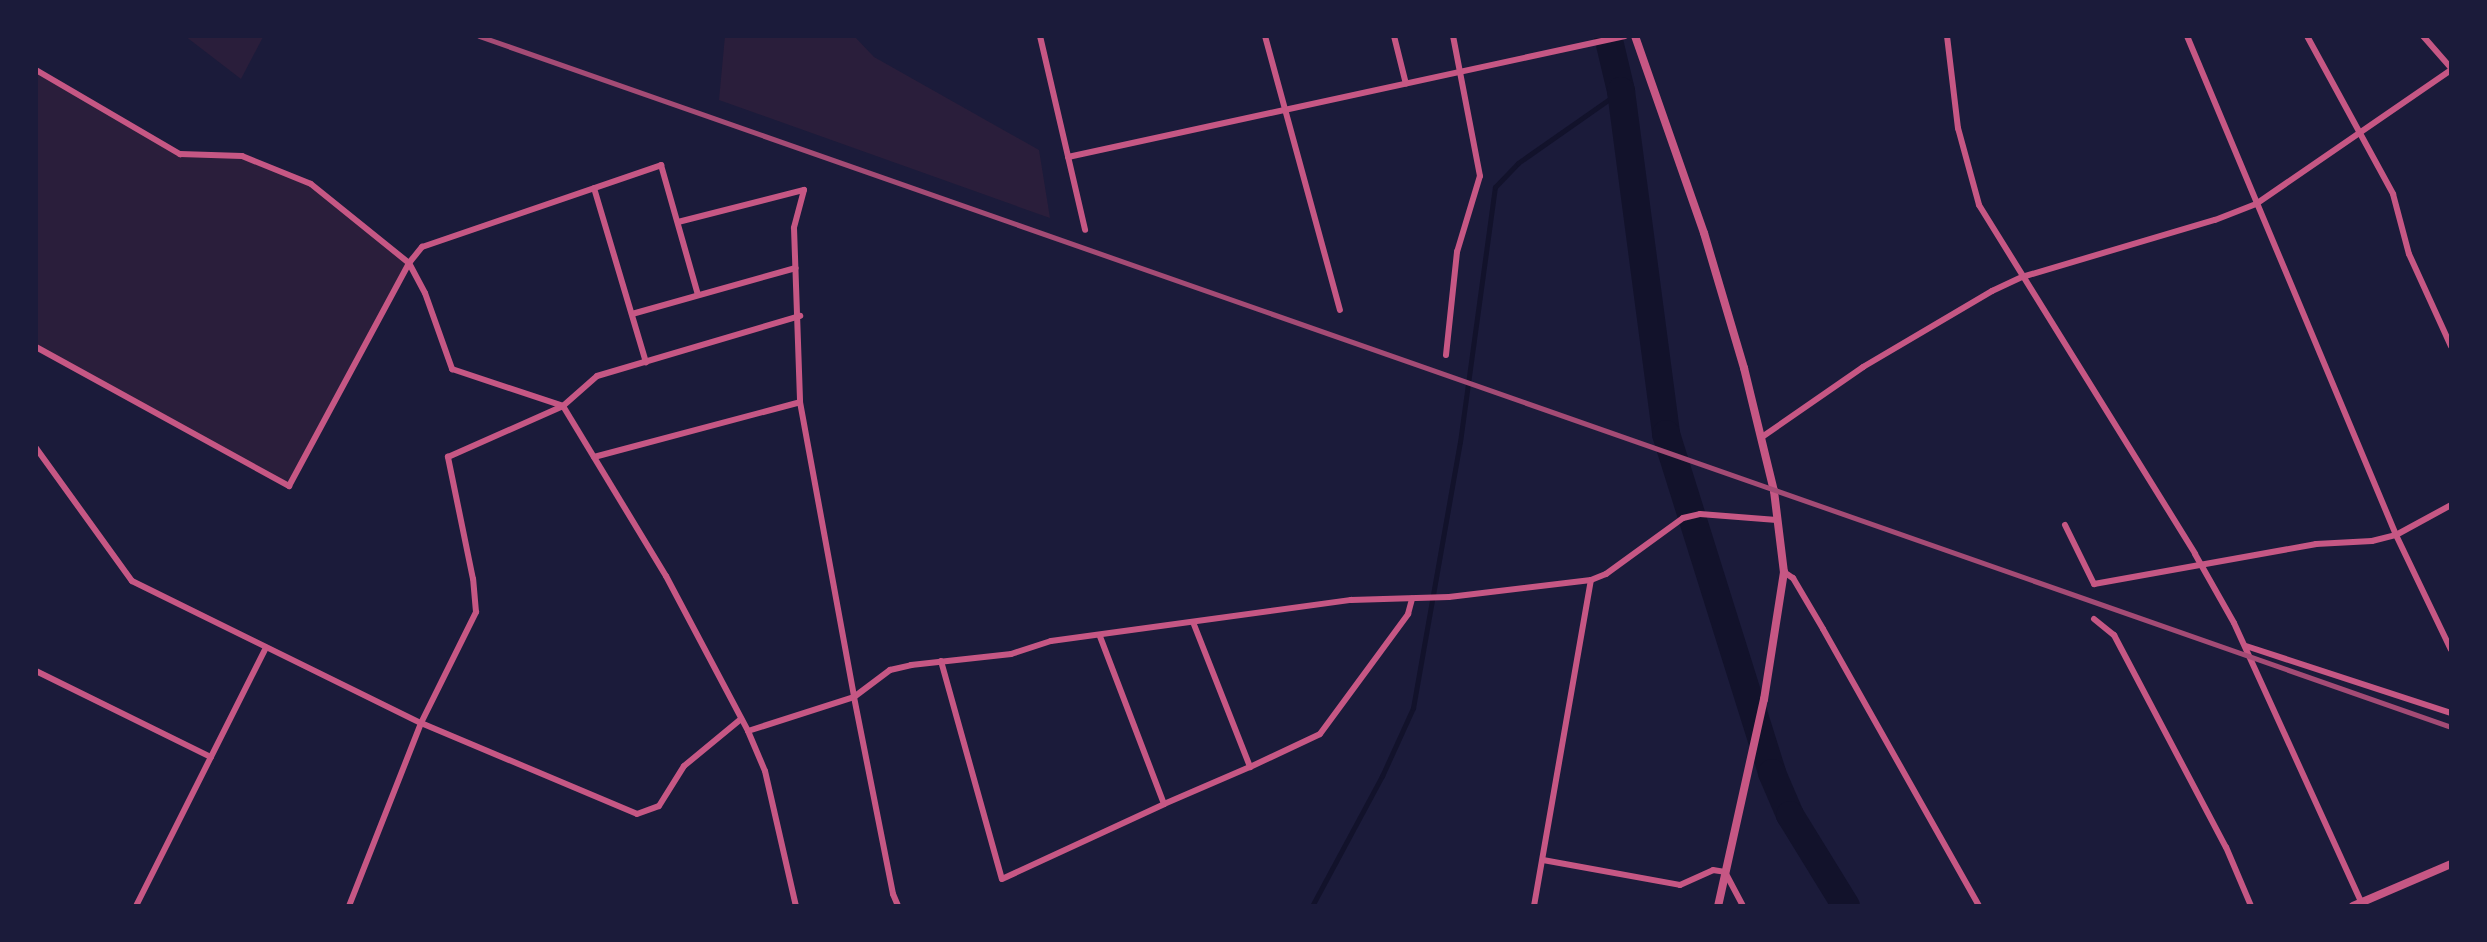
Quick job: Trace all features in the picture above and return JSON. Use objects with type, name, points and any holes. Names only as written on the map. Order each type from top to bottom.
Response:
[{"type":"street","points":[[1040,36],[1085,230]]},
{"type":"street","points":[[1265,36],[1340,310]]},
{"type":"street","points":[[1394,36],[1406,84]]},
{"type":"street","points":[[1446,355],[1457,252],[1480,176],[1453,36]]},
{"type":"street","points":[[1068,157],[1624,36]]},
{"type":"street","points":[[1635,36],[1704,233],[1762,437],[1784,572],[1764,699],[1718,906]]},
{"type":"street","points":[[1947,36],[1958,128],[1979,205],[2199,563],[2246,646],[2357,904],[2451,864]]},
{"type":"street","points":[[2187,36],[2396,535],[2451,650]]},
{"type":"street","points":[[2307,36],[2393,194],[2409,254],[2451,346]]},
{"type":"street","points":[[1762,437],[1876,359],[1958,309],[2022,277],[2215,220],[2256,204],[2451,69],[2423,36]]},
{"type":"street","points":[[36,70],[180,154],[242,156],[311,184],[409,263],[425,293],[452,369],[563,406],[666,576],[748,731],[765,771],[796,906]]},
{"type":"street","points":[[36,347],[289,486],[409,263],[422,247],[661,165],[698,295]]},
{"type":"street","points":[[594,188],[646,362]]},
{"type":"street","points":[[678,222],[804,190],[794,228],[800,316],[800,402],[854,697],[893,894],[898,906]]},
{"type":"street","points":[[632,314],[796,268]]},
{"type":"street","points":[[349,906],[421,723],[476,612],[473,579],[448,457],[563,406],[597,376],[800,316]]},
{"type":"street","points":[[594,457],[800,402]]},
{"type":"street","points":[[36,448],[132,581],[421,723],[637,814],[659,806],[684,766],[741,719]]},
{"type":"street","points":[[2065,525],[2094,584],[2316,544],[2372,541],[2396,535],[2451,505]]},
{"type":"street","points":[[748,731],[854,697],[890,670],[1011,654],[1051,641],[1351,600],[1441,597],[1591,580],[1606,574],[1683,518],[1700,514],[1777,520]]},
{"type":"street","points":[[1784,572],[1793,578],[1823,629],[1979,906]]},
{"type":"street","points":[[1534,906],[1591,580]]},
{"type":"street","points":[[941,661],[1002,879],[1320,734],[1408,614],[1416,598]]},
{"type":"street","points":[[2094,619],[2114,635],[2226,847],[2251,906]]},
{"type":"street","points":[[1193,622],[1250,767]]},
{"type":"street","points":[[1100,636],[1164,804]]},
{"type":"street","points":[[2246,646],[2451,713]]},
{"type":"street","points":[[136,906],[266,648]]},
{"type":"street","points":[[36,671],[211,757]]},
{"type":"street","points":[[1543,860],[1680,885],[1713,870],[1725,872]]},
{"type":"street","points":[[1725,872],[1743,906]]},
{"type":"shaded area","points":[[185,36],[262,36],[263,37],[241,79]]},
{"type":"shaded area","points":[[725,36],[854,36],[874,57],[1039,150],[1050,218],[719,100]]},
{"type":"shaded area","points":[[36,70],[180,154],[242,156],[311,184],[409,263],[289,486],[36,347]]},
{"type":"waterway","points":[[1608,36],[1621,91],[1666,434],[1772,773],[1790,815],[1846,906]]},
{"type":"waterway","points":[[1312,906],[1382,776],[1413,708],[1460,442],[1495,187],[1518,163],[1621,91]]},
{"type":"railway","points":[[479,36],[2451,727]]}]
